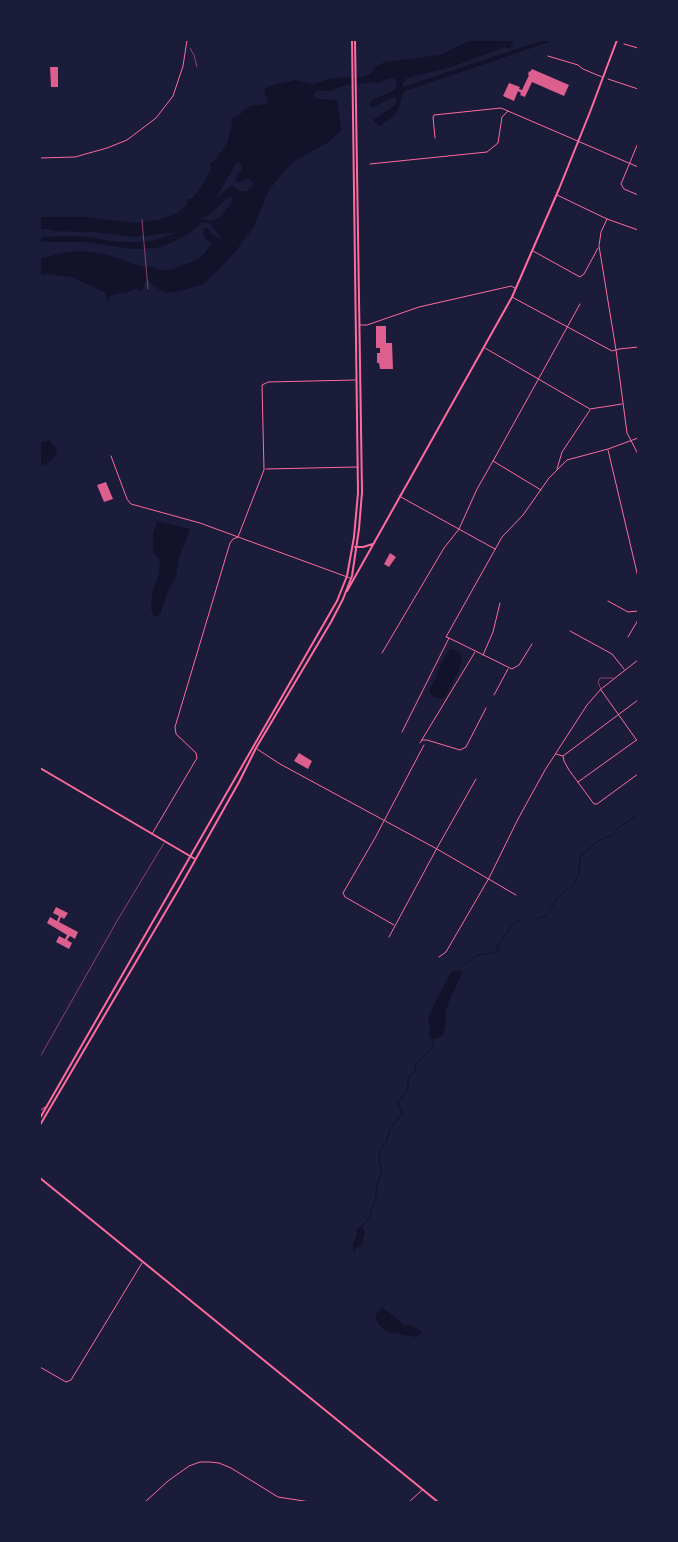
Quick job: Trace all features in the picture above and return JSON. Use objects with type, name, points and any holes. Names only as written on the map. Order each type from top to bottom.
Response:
[{"type":"main road","points":[[40,1118],[318,634],[347,576],[358,508],[352,40]]},
{"type":"main road","points":[[346,594],[357,547],[362,492],[355,40]]},
{"type":"main road","points":[[40,1126],[239,782],[256,748],[327,629],[372,544],[512,297],[556,195],[617,40]]},
{"type":"main road","points":[[353,546],[363,547],[372,544]]},
{"type":"main road","points":[[40,768],[195,859]]},
{"type":"main road","points":[[40,1178],[438,1502]]},
{"type":"street","points":[[40,158],[75,157],[107,148],[127,140],[156,118],[173,96],[183,66],[187,40]]},
{"type":"street","points":[[624,44],[638,48]]},
{"type":"street","points":[[548,56],[578,65],[603,78]]},
{"type":"street","points":[[608,78],[638,89]]},
{"type":"street","points":[[435,138],[433,117],[436,114],[501,108],[638,167]]},
{"type":"street","points":[[370,164],[487,152],[498,143],[502,117],[508,111]]},
{"type":"street","points":[[638,143],[621,184],[624,189],[638,194]]},
{"type":"street","points":[[556,195],[607,219],[638,230]]},
{"type":"street","points":[[607,219],[601,232],[599,246],[627,432],[638,454]]},
{"type":"street","points":[[532,250],[580,276],[584,274],[599,246]]},
{"type":"street","points":[[359,325],[367,325],[419,307],[511,286],[516,288]]},
{"type":"street","points":[[512,297],[612,351],[638,347]]},
{"type":"street","points":[[382,653],[444,548],[459,529],[492,461],[580,304]]},
{"type":"street","points":[[484,348],[590,409],[623,404]]},
{"type":"street","points":[[152,834],[197,758],[196,753],[176,734],[175,727],[230,543],[238,537],[265,469],[262,387],[264,383],[268,382],[356,380]]},
{"type":"street","points":[[557,470],[562,452],[590,409]]},
{"type":"street","points":[[532,644],[514,669],[446,637],[502,537],[523,515],[548,478],[567,460],[608,449],[638,438]]},
{"type":"street","points":[[608,449],[638,577]]},
{"type":"street","points":[[111,456],[127,499],[131,504],[200,523],[351,578]]},
{"type":"street","points":[[492,461],[541,490]]},
{"type":"street","points":[[265,469],[358,467]]},
{"type":"street","points":[[399,496],[496,549]]},
{"type":"street","points":[[608,601],[628,612],[638,611]]},
{"type":"street","points":[[483,656],[493,632],[500,603]]},
{"type":"street","points":[[628,637],[638,620]]},
{"type":"street","points":[[570,631],[612,654],[624,670]]},
{"type":"street","points":[[402,732],[449,638]]},
{"type":"street","points":[[420,743],[475,652]]},
{"type":"street","points":[[439,957],[446,952],[488,878],[545,770],[587,705],[601,689],[638,660]]},
{"type":"street","points":[[494,695],[509,668]]},
{"type":"street","points":[[578,782],[638,740],[618,715],[601,689]]},
{"type":"street","points":[[563,756],[638,700]]},
{"type":"street","points":[[422,740],[428,740],[460,750],[466,747],[486,708]]},
{"type":"street","points":[[394,925],[345,897],[343,894],[385,820],[424,745]]},
{"type":"street","points":[[256,748],[280,764],[385,820],[516,895]]},
{"type":"street","points":[[555,754],[563,756]]},
{"type":"street","points":[[563,756],[564,761],[594,804],[599,803],[638,774]]},
{"type":"street","points":[[388,937],[476,779]]},
{"type":"street","points":[[40,1111],[48,1105]]},
{"type":"street","points":[[40,1367],[66,1382],[71,1380],[142,1262]]},
{"type":"street","points":[[146,1502],[168,1481],[189,1466],[200,1462],[210,1462],[220,1463],[231,1468],[278,1498],[310,1502]]},
{"type":"street","points":[[409,1502],[422,1489]]},
{"type":"lane","points":[[601,689],[598,682],[600,678],[614,678]]},
{"type":"lane","points":[[40,1057],[164,842]]},
{"type":"path","points":[[189,46],[194,55],[197,68]]},
{"type":"path","points":[[142,220],[148,289]]},
{"type":"shaded area","points":[[471,40],[514,40],[510,49],[505,47],[451,67],[407,78],[403,83],[403,87],[544,40],[555,40],[405,91],[397,112],[379,126],[373,120],[395,105],[397,99],[396,97],[391,98],[374,107],[370,107],[369,104],[373,100],[395,90],[397,83],[394,78],[379,83],[372,82],[342,86],[331,91],[316,91],[314,95],[317,99],[335,100],[338,103],[341,129],[339,133],[327,143],[295,161],[283,172],[268,192],[254,227],[230,258],[203,284],[166,293],[148,280],[145,281],[142,291],[136,288],[127,293],[115,294],[109,297],[108,301],[104,292],[72,277],[40,275],[40,259],[61,253],[82,251],[109,255],[143,267],[151,266],[158,270],[173,269],[196,260],[204,254],[212,242],[205,239],[203,234],[204,228],[208,228],[210,232],[221,238],[211,224],[202,222],[183,237],[164,246],[133,249],[85,242],[40,242],[40,237],[80,236],[117,242],[138,242],[155,240],[178,232],[135,237],[95,232],[54,231],[40,229],[40,217],[86,217],[135,223],[158,220],[172,215],[180,211],[187,204],[187,199],[192,199],[204,182],[211,169],[210,164],[227,143],[233,121],[231,119],[238,116],[251,105],[268,103],[264,90],[269,86],[295,80],[313,84],[332,78],[364,77],[385,62],[440,55]],"holes":[[[238,162],[242,166],[241,171],[237,172],[235,180],[240,182],[249,178],[253,183],[252,187],[247,191],[240,191],[232,185],[215,199]],[[231,195],[231,204],[219,218],[210,221],[202,219],[208,216]]]},
{"type":"shaded area","points":[[49,440],[56,448],[57,454],[48,463],[40,466],[40,443]]},
{"type":"shaded area","points":[[157,521],[190,529],[179,558],[176,577],[168,590],[160,615],[154,616],[151,609],[153,590],[159,574],[160,561],[153,552],[153,534]]},
{"type":"shaded area","points":[[453,649],[459,652],[462,659],[460,668],[445,697],[442,699],[433,697],[429,691],[430,688],[448,652]]},
{"type":"shaded area","points":[[461,970],[462,973],[445,1013],[446,1023],[443,1035],[436,1039],[431,1039],[428,1020],[432,1009],[451,972]]},
{"type":"shaded area","points":[[362,1227],[365,1232],[362,1244],[355,1249],[355,1253],[353,1252],[353,1244],[357,1234],[356,1230]]},
{"type":"shaded area","points":[[382,1307],[404,1325],[418,1329],[422,1333],[416,1337],[388,1332],[375,1319]]},
{"type":"building","points":[[50,67],[58,67],[58,87],[51,87]]},
{"type":"building","points":[[532,69],[569,85],[564,96],[532,82],[525,97],[520,95],[521,93],[518,91],[514,101],[503,96],[509,83],[520,87],[519,89],[522,90],[529,71]]},
{"type":"building","points":[[376,326],[386,326],[386,343],[392,343],[393,369],[380,369],[379,363],[377,363],[377,353],[380,353],[380,348],[376,348]]},
{"type":"building","points":[[106,482],[113,499],[104,502],[97,485]]},
{"type":"building","points":[[390,553],[396,557],[389,567],[384,564]]},
{"type":"building","points":[[299,753],[312,761],[308,769],[294,761]]},
{"type":"building","points":[[56,907],[68,913],[64,919],[61,917],[59,922],[78,932],[75,939],[70,936],[67,940],[72,943],[69,949],[56,942],[59,936],[65,939],[67,935],[47,923],[50,917],[57,921],[59,916],[53,913]]},
{"type":"waterway","points":[[539,918],[545,916],[556,899],[574,884],[579,874],[580,856],[601,839],[612,836],[616,830],[638,814]]},
{"type":"waterway","points":[[465,965],[473,958],[482,954],[493,953],[499,950],[497,946],[514,923],[521,919]]},
{"type":"waterway","points":[[362,1227],[370,1216],[376,1197],[377,1184],[382,1171],[379,1160],[380,1150],[386,1142],[390,1129],[402,1113],[398,1103],[408,1088],[408,1078],[416,1071],[415,1065],[431,1050],[433,1039]]}]
